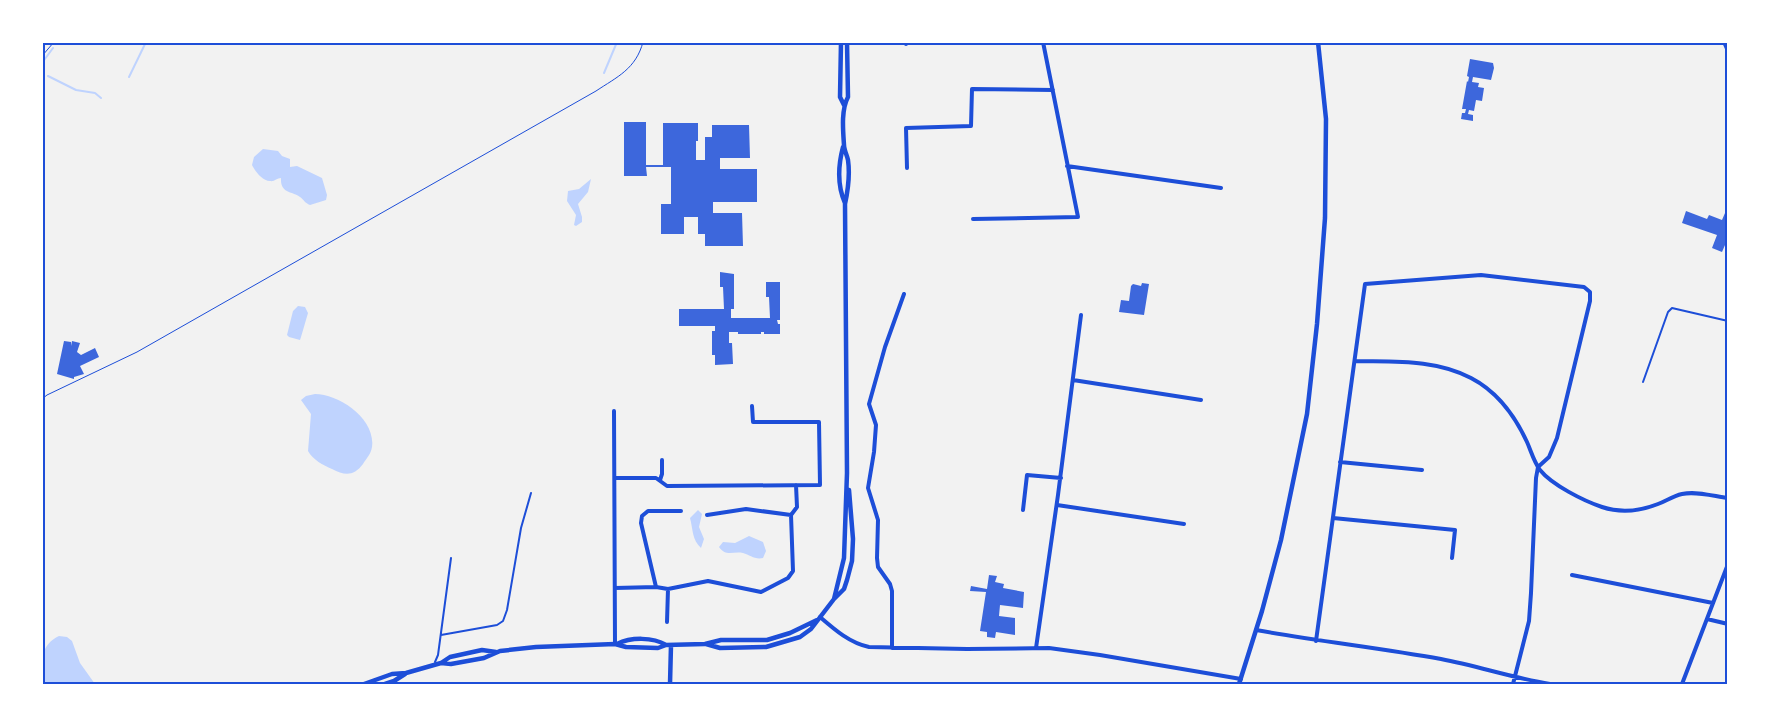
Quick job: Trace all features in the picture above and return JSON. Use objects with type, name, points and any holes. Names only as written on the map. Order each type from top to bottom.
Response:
[{"type":"street","points":[[834,599],[844,558],[847,473],[846,204],[848,160],[844,146],[844,105],[840,97],[841,42]]},
{"type":"street","points":[[844,105],[848,97],[847,42]]},
{"type":"street","points":[[972,219],[1078,217],[1043,42]]},
{"type":"street","points":[[1239,684],[1256,630],[1288,511],[1307,414],[1324,250],[1325,110],[1318,42]]},
{"type":"street","points":[[1724,42],[1728,51]]},
{"type":"street","points":[[907,168],[906,128],[971,126],[972,89],[1053,90]]},
{"type":"street","points":[[844,146],[840,160],[840,190],[846,204]]},
{"type":"street","points":[[1068,166],[1222,188]]},
{"type":"street","points":[[1316,641],[1365,284],[1481,275],[1584,287],[1590,292],[1590,301],[1557,438],[1549,457],[1538,467],[1536,478],[1529,621],[1513,684]]},
{"type":"street","points":[[892,648],[892,592],[890,584],[878,567],[878,520],[868,488],[876,426],[869,404],[885,347],[890,338],[904,294]]},
{"type":"street","points":[[1036,648],[1061,478],[1081,315]]},
{"type":"street","points":[[1355,361],[1420,363],[1437,366],[1470,378],[1485,386],[1509,410],[1519,426],[1538,467],[1545,476],[1595,504],[1615,510],[1643,509],[1682,494],[1693,493],[1728,498]]},
{"type":"street","points":[[1073,380],[1200,400]]},
{"type":"street","points":[[615,478],[660,480],[667,486],[820,485],[819,422],[753,422],[752,406]]},
{"type":"street","points":[[614,410],[616,644]]},
{"type":"street","points":[[660,480],[662,460]]},
{"type":"street","points":[[1340,462],[1422,470]]},
{"type":"street","points":[[705,644],[720,648],[766,647],[800,637],[811,629],[844,589],[852,561],[853,539],[847,473]]},
{"type":"street","points":[[1023,510],[1027,475],[1061,478]]},
{"type":"street","points":[[615,588],[656,587],[668,589],[708,581],[761,592],[788,578],[793,572],[792,515],[797,507],[796,485]]},
{"type":"street","points":[[1057,504],[1184,524]]},
{"type":"street","points":[[708,515],[746,509],[792,515]]},
{"type":"street","points":[[656,587],[641,523],[642,516],[648,511],[681,511]]},
{"type":"street","points":[[1333,518],[1455,530],[1452,558]]},
{"type":"street","points":[[1682,684],[1725,577],[1728,564]]},
{"type":"street","points":[[1572,575],[1713,603]]},
{"type":"street","points":[[667,622],[668,589]]},
{"type":"street","points":[[1707,618],[1728,624]]},
{"type":"street","points":[[818,619],[860,645],[878,648],[1036,648],[1064,650],[1241,679]]},
{"type":"street","points":[[364,684],[392,674],[406,673],[441,663],[450,658],[482,650],[497,652],[536,647],[616,644],[626,647],[658,648],[669,645],[705,644],[721,640],[754,641],[790,633],[818,619]]},
{"type":"street","points":[[1256,630],[1442,660],[1493,671],[1515,678],[1550,684]]},
{"type":"street","points":[[669,645],[670,684]]},
{"type":"street","points":[[385,684],[394,681],[406,673]]},
{"type":"lane","points":[[1643,382],[1668,312],[1672,308],[1728,321]]},
{"type":"lane","points":[[441,635],[498,625],[503,621],[507,610],[521,528],[531,492]]},
{"type":"lane","points":[[435,665],[451,558]]},
{"type":"path","points":[[42,56],[54,42]]},
{"type":"path","points":[[42,399],[136,352],[596,91],[626,72],[638,58],[643,42]]},
{"type":"water","points":[[263,149],[278,151],[282,156],[290,159],[290,167],[297,166],[322,178],[327,195],[326,200],[310,205],[285,189],[281,183],[281,178],[267,181],[262,178],[252,165],[254,157]]},
{"type":"water","points":[[591,179],[588,192],[578,204],[582,222],[576,226],[574,225],[576,215],[567,201],[568,191],[579,189]]},
{"type":"water","points":[[298,306],[305,307],[308,313],[300,340],[287,335],[293,311]]},
{"type":"water","points":[[315,394],[335,398],[345,403],[362,418],[368,427],[372,437],[370,454],[360,468],[353,473],[341,473],[322,464],[315,460],[308,451],[311,414],[301,400],[306,396]]},
{"type":"water","points":[[698,510],[702,514],[699,527],[704,539],[701,548],[694,538],[690,518]]},
{"type":"water","points":[[749,536],[763,542],[766,551],[763,558],[755,558],[743,553],[727,553],[719,547],[723,542],[735,543]]},
{"type":"water","points":[[59,636],[67,637],[72,641],[80,663],[95,684],[43,684],[42,663],[44,651],[52,640]]},
{"type":"building","points":[[1470,59],[1493,63],[1494,68],[1491,80],[1473,77],[1472,82],[1479,83],[1478,87],[1484,88],[1482,101],[1476,100],[1474,111],[1469,110],[1468,114],[1473,115],[1473,121],[1461,119],[1462,113],[1465,113],[1466,109],[1462,109],[1469,77],[1467,76]]},
{"type":"building","points":[[624,122],[646,122],[646,165],[663,165],[663,123],[698,123],[696,160],[705,160],[705,137],[712,137],[712,125],[749,125],[750,158],[720,158],[720,169],[757,169],[757,202],[713,202],[713,213],[742,213],[743,246],[705,246],[705,234],[698,234],[698,217],[684,217],[684,234],[661,234],[661,204],[671,204],[671,167],[646,167],[647,176],[624,176]]},
{"type":"building","points":[[1728,206],[1728,238],[1722,252],[1712,248],[1717,235],[1682,223],[1686,211],[1707,219],[1709,215],[1722,220]]},
{"type":"building","points":[[720,272],[734,274],[734,309],[731,309],[731,318],[770,318],[769,297],[766,297],[766,282],[780,282],[780,320],[777,320],[778,324],[780,324],[780,334],[764,334],[764,332],[761,332],[761,334],[738,334],[738,332],[729,332],[729,343],[732,343],[733,364],[715,365],[715,355],[712,355],[712,331],[715,331],[715,326],[679,326],[679,309],[724,309],[723,287],[720,287]]},
{"type":"building","points":[[1142,283],[1149,284],[1144,315],[1119,312],[1121,300],[1129,301],[1131,286],[1133,284],[1141,286]]},
{"type":"building","points":[[64,341],[71,342],[71,346],[72,341],[80,343],[77,352],[81,355],[95,348],[99,357],[80,366],[84,374],[74,377],[74,379],[57,374]]},
{"type":"building","points":[[989,575],[997,576],[995,582],[1004,584],[1003,588],[1024,592],[1023,608],[1000,605],[999,616],[1015,618],[1015,635],[996,632],[995,638],[987,637],[987,632],[980,631],[986,592],[970,591],[971,586],[987,589]]},
{"type":"waterway","points":[[129,77],[146,42]]},
{"type":"waterway","points":[[604,73],[617,42]]},
{"type":"waterway","points":[[42,63],[53,48]]},
{"type":"waterway","points":[[48,76],[76,90],[95,93],[101,98]]}]
